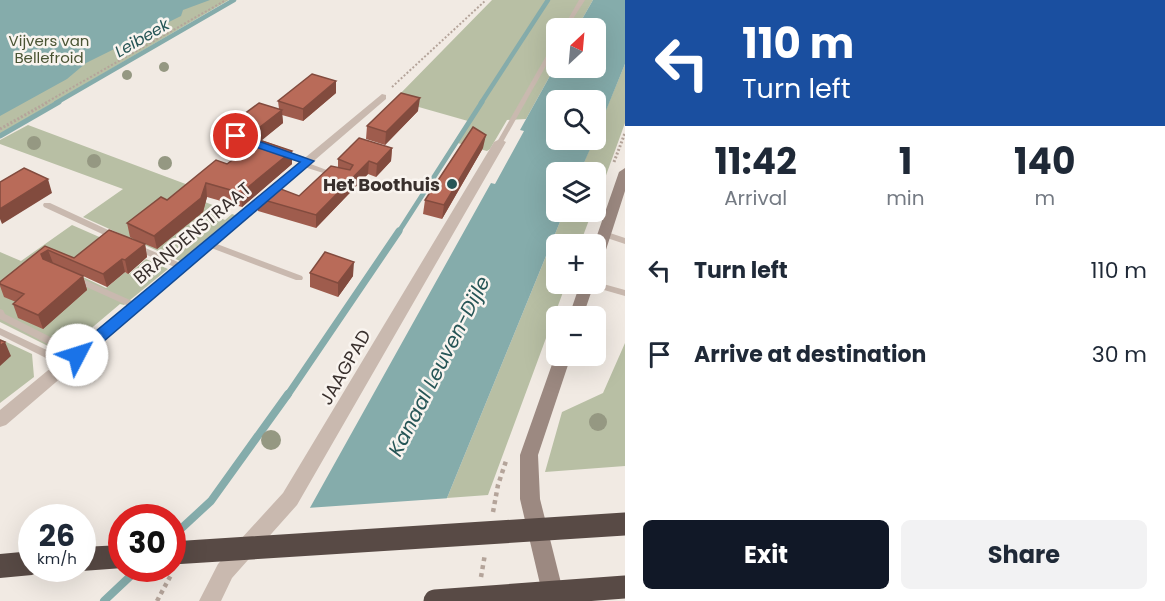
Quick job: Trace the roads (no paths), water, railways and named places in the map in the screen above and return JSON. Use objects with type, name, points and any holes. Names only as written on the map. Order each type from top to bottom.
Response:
[{"type":"highway","points":[[186,552],[625,524]]},
{"type":"highway","points":[[0,566],[18,564]]},
{"type":"highway","points":[[435,601],[625,587]]},
{"type":"street","name":"BRANDENSTRAAT","points":[[0,420],[306,163],[381,97]]},
{"type":"street","name":"JAAGPAD","points":[[210,601],[225,571],[290,499],[500,142]]},
{"type":"street","points":[[604,234],[625,172]]},
{"type":"street","points":[[560,366],[529,455],[530,499],[552,592],[571,601]]},
{"type":"lane","points":[[571,18],[582,0]]},
{"type":"lane","points":[[500,142],[546,62]]},
{"type":"lane","points":[[236,136],[346,178]]},
{"type":"lane","points":[[47,205],[182,267]]},
{"type":"lane","points":[[606,235],[625,241]]},
{"type":"lane","points":[[209,244],[299,278]]},
{"type":"lane","points":[[62,272],[136,306]]},
{"type":"lane","points":[[606,288],[625,293]]},
{"type":"lane","points":[[0,312],[1,316],[72,359]]},
{"type":"lane","points":[[0,331],[72,359]]},
{"type":"water","name":"Vijvers van Bellefroid","points":[[0,0],[210,0],[183,10],[181,16],[86,63],[67,79],[0,116]]},
{"type":"water","name":"Kanaal Leuven-Dijle","points":[[593,0],[625,0],[625,64],[606,111],[606,90],[546,90],[546,150],[590,150],[584,162],[546,162],[546,222],[560,222],[555,234],[546,234],[546,256],[447,498],[410,601],[258,601],[491,183],[495,184],[524,131],[520,130],[549,78],[606,78],[606,18],[583,18]]},
{"type":"waterway","name":"Leibeek","points":[[56,103],[234,0]]},
{"type":"waterway","points":[[481,103],[548,0]]},
{"type":"waterway","name":"Leibeek","points":[[0,136],[59,102]]},
{"type":"waterway","points":[[398,233],[482,102]]},
{"type":"waterway","points":[[287,396],[399,231]]},
{"type":"waterway","points":[[186,524],[211,501],[288,394]]},
{"type":"waterway","points":[[104,601],[124,582]]},
{"type":"place","name":"Het Boothuis","points":[[452,184]]}]
